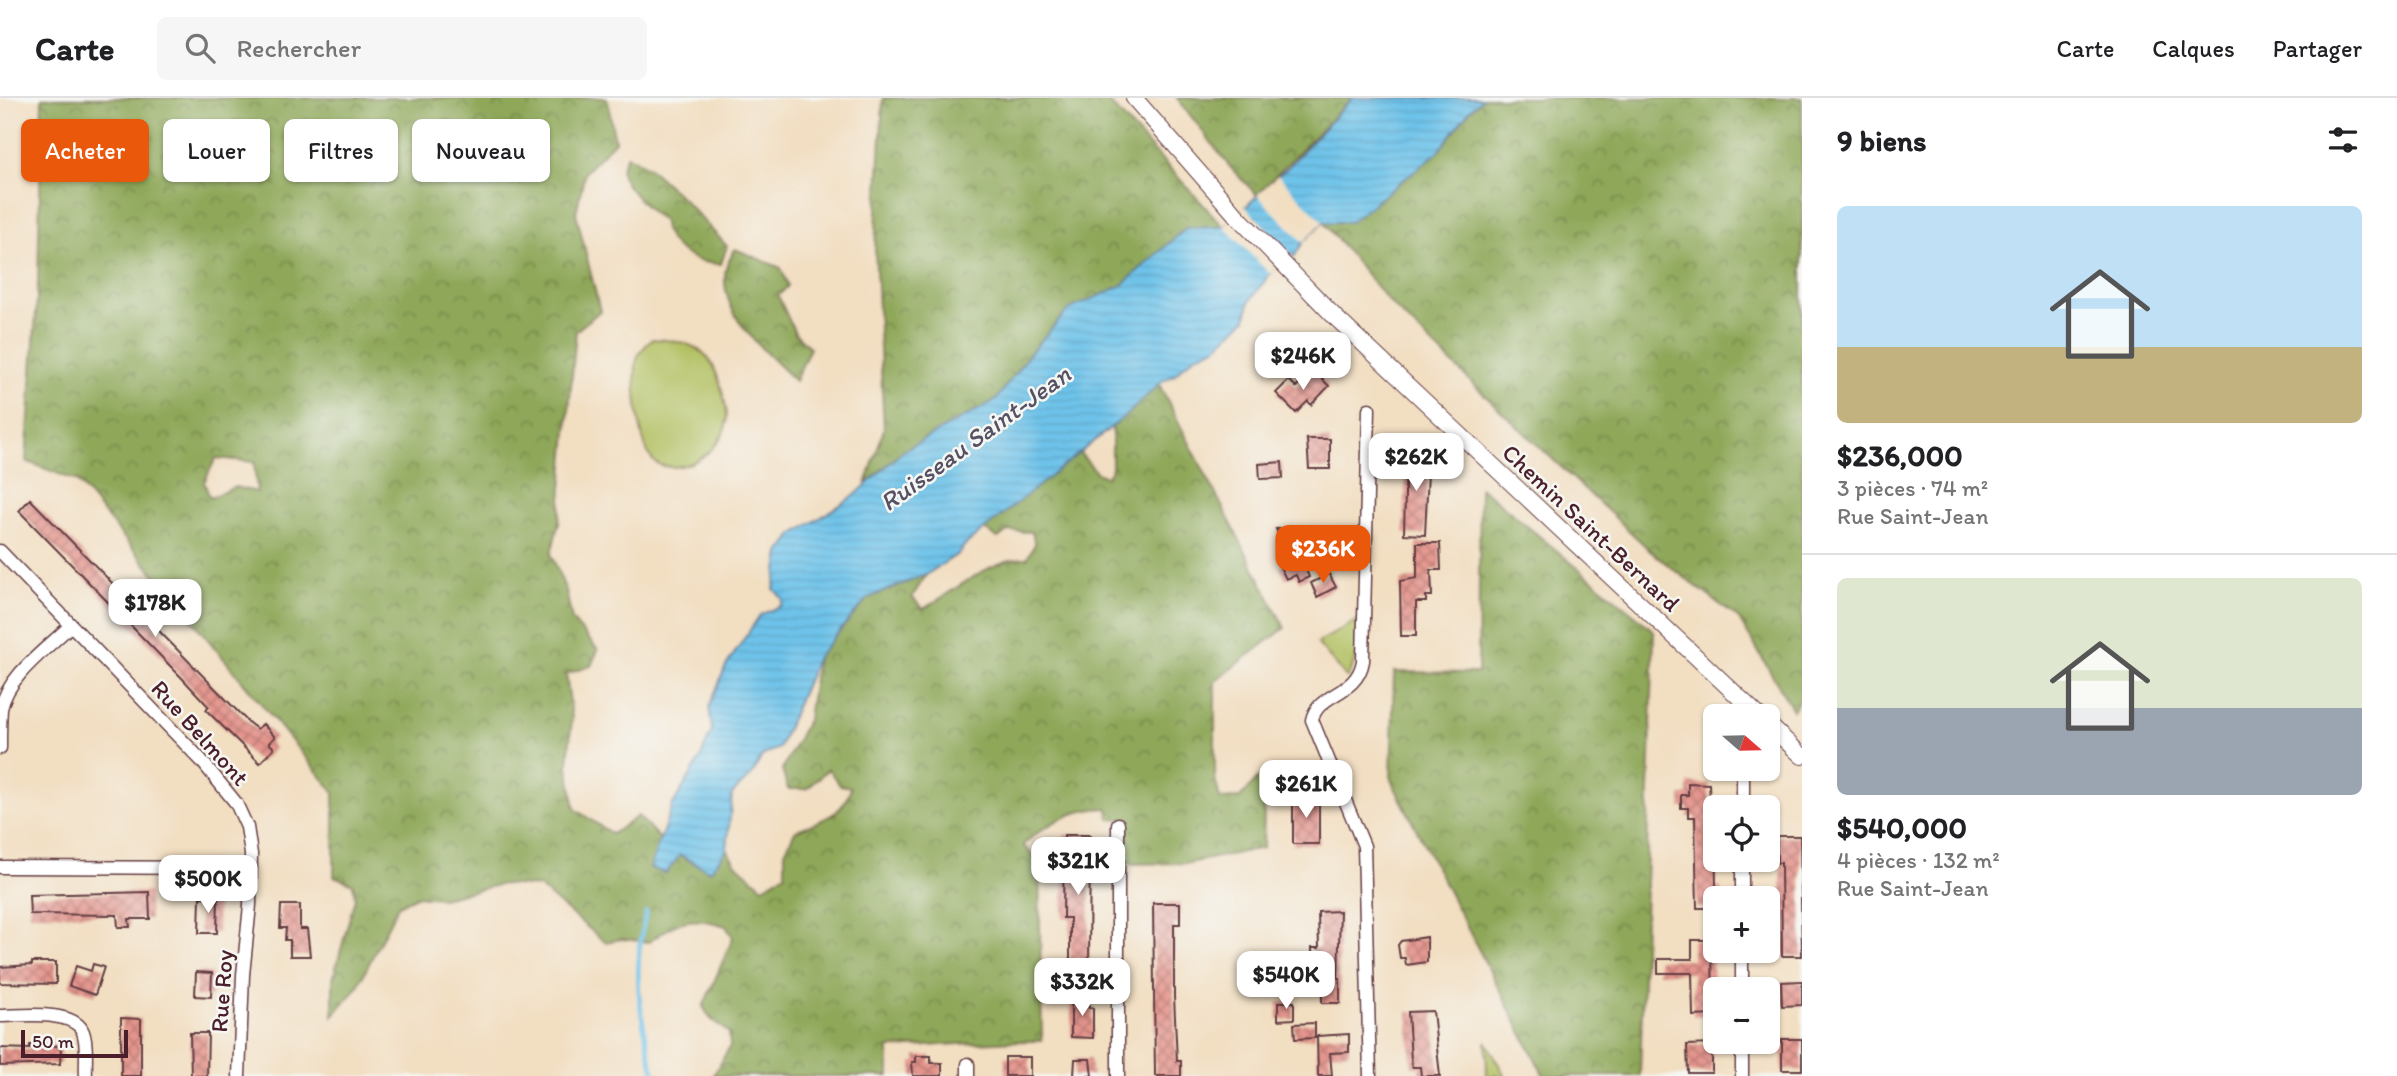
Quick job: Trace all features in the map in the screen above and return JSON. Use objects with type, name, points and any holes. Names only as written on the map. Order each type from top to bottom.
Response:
[{"type":"street","name":"Chemin Saint-Bernard","points":[[1134,98],[1281,263],[1424,402],[1746,704]]},
{"type":"street","points":[[1370,409],[1366,635],[1362,670],[1349,687],[1316,709],[1312,720],[1364,846],[1370,1076]]},
{"type":"street","name":"Rue Belmont","points":[[0,551],[226,790],[247,827],[251,868]]},
{"type":"street","points":[[0,748],[1,710],[6,695],[16,681],[71,625]]},
{"type":"street","points":[[1780,735],[1802,756]]},
{"type":"street","points":[[1118,824],[1118,1076]]},
{"type":"street","points":[[0,867],[251,868]]},
{"type":"street","name":"Rue Roy","points":[[239,1076],[251,868]]},
{"type":"street","points":[[0,1016],[60,1016],[76,1022],[84,1034],[86,1076]]},
{"type":"street","points":[[1742,1054],[1742,1076]]},
{"type":"green space","points":[[42,98],[607,98],[615,141],[585,172],[576,213],[600,311],[576,331],[559,522],[551,554],[566,591],[572,620],[598,650],[591,666],[566,674],[572,718],[568,766],[575,809],[612,834],[638,816],[661,840],[650,868],[666,873],[679,855],[710,871],[727,849],[735,863],[763,887],[785,874],[785,852],[795,831],[837,811],[848,797],[851,787],[840,785],[828,769],[807,789],[788,789],[782,770],[808,719],[817,657],[868,598],[927,574],[912,597],[923,609],[987,569],[1014,559],[1027,558],[1035,544],[1032,532],[1008,531],[998,538],[984,529],[1078,451],[1097,473],[1106,477],[1112,468],[1112,426],[1159,384],[1285,628],[1215,681],[1215,778],[1220,799],[1240,798],[1265,771],[1263,848],[1189,863],[1125,864],[1125,820],[1109,819],[1108,808],[1073,814],[1041,830],[1023,845],[1039,862],[1042,1041],[889,1048],[889,1076],[713,1076],[730,1046],[729,1033],[711,1019],[703,1007],[733,938],[726,926],[693,920],[677,924],[649,942],[622,939],[605,942],[539,887],[503,884],[442,898],[416,896],[398,905],[358,986],[333,1016],[333,979],[355,898],[353,884],[334,876],[334,792],[77,481],[26,461],[38,282],[40,182],[149,182],[149,119],[42,119]],"holes":[[[216,458],[254,462],[257,492],[235,487],[210,498],[204,482]]]},
{"type":"green space","points":[[883,98],[1105,98],[1224,227],[1186,228],[1121,286],[1031,352],[996,400],[904,450],[866,484],[884,429],[875,249]]},
{"type":"green space","points":[[1177,98],[1352,98],[1257,195],[1231,168]]},
{"type":"green space","points":[[1483,98],[1802,98],[1802,695],[1793,710],[1739,619],[1655,555],[1498,408],[1390,303],[1323,222],[1350,222],[1437,153],[1471,109]]},
{"type":"green space","points":[[627,155],[648,167],[682,198],[727,246],[721,264],[702,262],[676,247],[665,231],[663,221],[638,198],[622,177],[621,169]]},
{"type":"green space","points":[[735,249],[781,268],[788,286],[778,296],[795,333],[810,348],[795,381],[760,347],[731,306],[725,275]]},
{"type":"green space","points":[[652,339],[682,343],[699,350],[707,356],[717,375],[725,401],[725,428],[712,449],[691,463],[667,467],[656,463],[645,445],[638,413],[635,379],[638,356]]},
{"type":"green space","points":[[1480,487],[1654,631],[1640,1076],[1544,1076],[1391,780],[1394,672],[1478,673]]},
{"type":"green space","points":[[1358,620],[1356,659],[1347,678],[1317,643]]},
{"type":"green space","points":[[1486,1041],[1505,1076],[1487,1076]]},
{"type":"water","points":[[1352,98],[1483,98],[1471,109],[1437,153],[1350,222],[1323,222],[1303,242],[1294,257],[1290,254],[1270,274],[1249,302],[1246,319],[1216,347],[1195,356],[1173,376],[1162,381],[1129,413],[965,545],[958,554],[927,574],[868,598],[817,657],[779,748],[762,756],[752,775],[732,794],[727,849],[710,871],[680,855],[666,873],[650,868],[672,806],[700,759],[712,730],[709,707],[726,666],[760,615],[781,606],[783,599],[774,589],[780,553],[793,535],[854,496],[904,450],[996,400],[1031,352],[1068,310],[1121,286],[1186,228],[1224,227],[1290,165]]},
{"type":"pier","points":[[1278,175],[1323,222],[1303,242],[1257,195]]},
{"type":"pier","points":[[1245,206],[1291,254],[1270,274],[1224,227]]},
{"type":"building","points":[[1313,370],[1329,386],[1311,405],[1308,401],[1296,413],[1276,393],[1289,380],[1296,387]]},
{"type":"building","points":[[1307,439],[1330,439],[1330,469],[1309,469]]},
{"type":"building","points":[[1406,452],[1429,452],[1425,535],[1404,534]]},
{"type":"building","points":[[1282,462],[1283,478],[1260,479],[1259,464]]},
{"type":"building","points":[[30,499],[249,723],[257,729],[263,724],[275,737],[269,743],[274,748],[260,763],[206,710],[209,707],[181,677],[19,511]]},
{"type":"building","points":[[1299,528],[1304,540],[1295,544],[1309,577],[1299,582],[1296,575],[1286,579],[1280,567],[1291,561],[1276,529]]},
{"type":"building","points":[[1417,543],[1440,543],[1441,570],[1431,570],[1432,596],[1426,596],[1426,602],[1416,602],[1416,636],[1401,636],[1400,581],[1417,578]]},
{"type":"building","points":[[1329,574],[1336,587],[1317,597],[1311,583]]},
{"type":"building","points":[[1688,783],[1709,784],[1709,795],[1703,795],[1703,872],[1716,872],[1716,886],[1703,886],[1703,908],[1697,908],[1695,817],[1688,817],[1688,808],[1681,808],[1681,795],[1688,795]]},
{"type":"building","points":[[1293,797],[1319,797],[1319,844],[1293,844]]},
{"type":"building","points":[[1064,835],[1090,835],[1089,968],[1070,968],[1070,918],[1063,918]]},
{"type":"building","points":[[1780,836],[1800,836],[1802,956],[1782,956]]},
{"type":"building","points":[[149,892],[150,919],[129,919],[130,927],[118,927],[117,915],[30,914],[29,895]]},
{"type":"building","points":[[200,897],[218,898],[217,933],[199,933]]},
{"type":"building","points":[[1153,903],[1180,903],[1180,924],[1174,924],[1174,996],[1177,1061],[1181,1061],[1181,1076],[1155,1076]]},
{"type":"building","points":[[281,905],[300,905],[300,929],[307,929],[310,956],[290,956],[290,940],[285,940],[286,928],[280,928]]},
{"type":"building","points":[[1340,911],[1340,1003],[1322,1003],[1322,975],[1312,975],[1312,948],[1319,948],[1318,912]]},
{"type":"building","points":[[1427,937],[1427,962],[1406,965],[1405,958],[1400,958],[1398,945],[1401,941]]},
{"type":"building","points":[[1692,940],[1703,940],[1703,963],[1712,963],[1712,977],[1703,977],[1703,1016],[1693,1016],[1692,973],[1658,973],[1658,959],[1692,959]]},
{"type":"building","points":[[32,962],[56,962],[56,984],[0,983],[0,967],[32,965]]},
{"type":"building","points":[[93,964],[104,967],[95,995],[69,986],[76,966],[91,971]]},
{"type":"building","points":[[196,972],[212,973],[211,997],[195,996]]},
{"type":"building","points":[[1802,981],[1802,1005],[1782,1006],[1781,982]]},
{"type":"building","points":[[1071,996],[1089,997],[1089,1008],[1093,1008],[1093,1038],[1071,1037]]},
{"type":"building","points":[[1278,1002],[1294,1002],[1294,1019],[1278,1020]]},
{"type":"building","points":[[1433,1011],[1440,1076],[1421,1076],[1420,1067],[1412,1067],[1408,1012]]},
{"type":"building","points":[[121,1018],[141,1019],[141,1076],[121,1076]]},
{"type":"building","points":[[1315,1023],[1315,1038],[1295,1039],[1294,1024]]},
{"type":"building","points":[[190,1033],[208,1033],[207,1076],[191,1076]]},
{"type":"building","points":[[1349,1034],[1349,1052],[1330,1053],[1332,1076],[1318,1076],[1317,1036]]},
{"type":"building","points":[[1782,1039],[1802,1039],[1802,1070],[1782,1070]]},
{"type":"building","points":[[1703,1044],[1703,1054],[1712,1054],[1712,1073],[1688,1073],[1687,1045]]},
{"type":"building","points":[[30,1045],[61,1046],[60,1064],[0,1066],[0,1048],[30,1049]]},
{"type":"building","points":[[916,1056],[931,1056],[931,1063],[942,1063],[942,1076],[913,1076],[912,1062],[916,1062]]},
{"type":"building","points":[[1005,1057],[1030,1057],[1030,1076],[1005,1076]]},
{"type":"building","points":[[1075,1059],[1090,1059],[1092,1076],[1074,1076]]},
{"type":"waterway","name":"Ruisseau Saint-Jean","points":[[646,912],[639,955],[639,995],[655,1076]]}]
